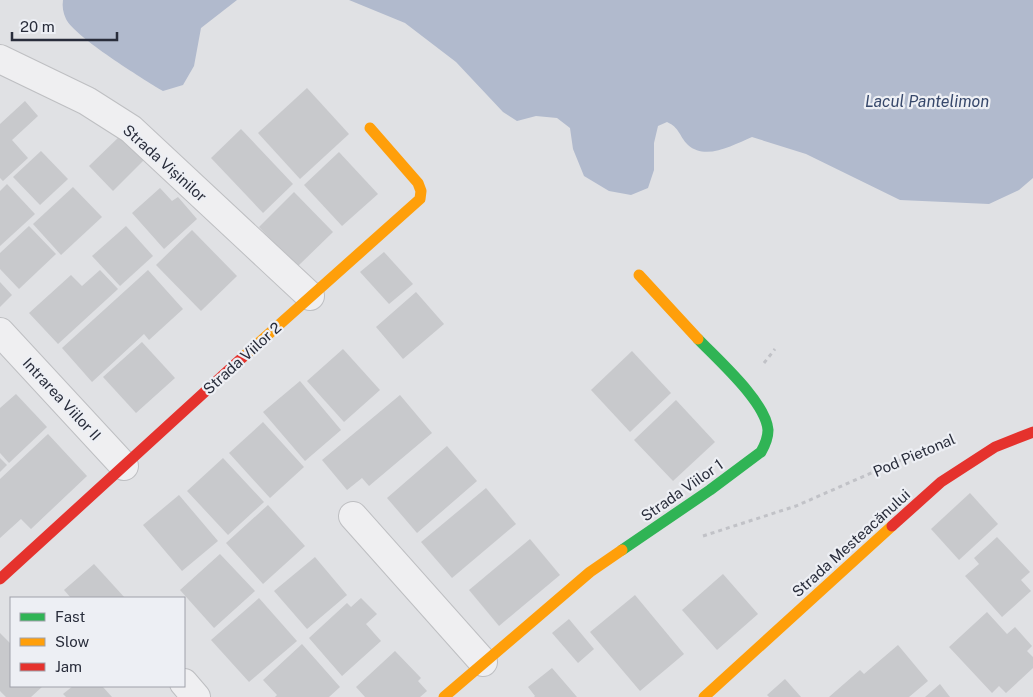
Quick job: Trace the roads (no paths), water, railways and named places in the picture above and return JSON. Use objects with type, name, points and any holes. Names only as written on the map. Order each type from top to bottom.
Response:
[{"type":"street","name":"Strada Vișinilor","points":[[0,59],[87,101],[131,130],[310,296]]},
{"type":"street","name":"Strada Viilor 2","points":[[0,579],[310,296],[420,199],[421,191],[418,184],[370,128]]},
{"type":"street","name":"Strada Viilor 1","points":[[444,697],[590,572],[717,485],[761,452],[766,446],[769,433],[762,411],[758,405],[639,275]]},
{"type":"street","name":"Intrarea Viilor II","points":[[0,332],[124,466]]},
{"type":"street","name":"Strada Mesteacănului","points":[[704,697],[941,482],[995,447],[1033,432]]},
{"type":"street","points":[[353,516],[483,662]]},
{"type":"street","points":[[185,684],[196,697]]},
{"type":"water","points":[[63,0],[237,0],[201,28],[194,66],[183,85],[163,91],[95,47],[72,27],[64,14]]},
{"type":"water","name":"Lacul Pantelimon","points":[[349,0],[1033,0],[1033,178],[1019,190],[989,204],[900,200],[806,154],[752,137],[720,150],[703,152],[695,150],[667,122],[658,126],[654,143],[654,170],[648,188],[631,195],[609,191],[584,176],[573,149],[570,128],[557,118],[536,116],[517,121],[503,112],[456,62],[405,23]]}]
